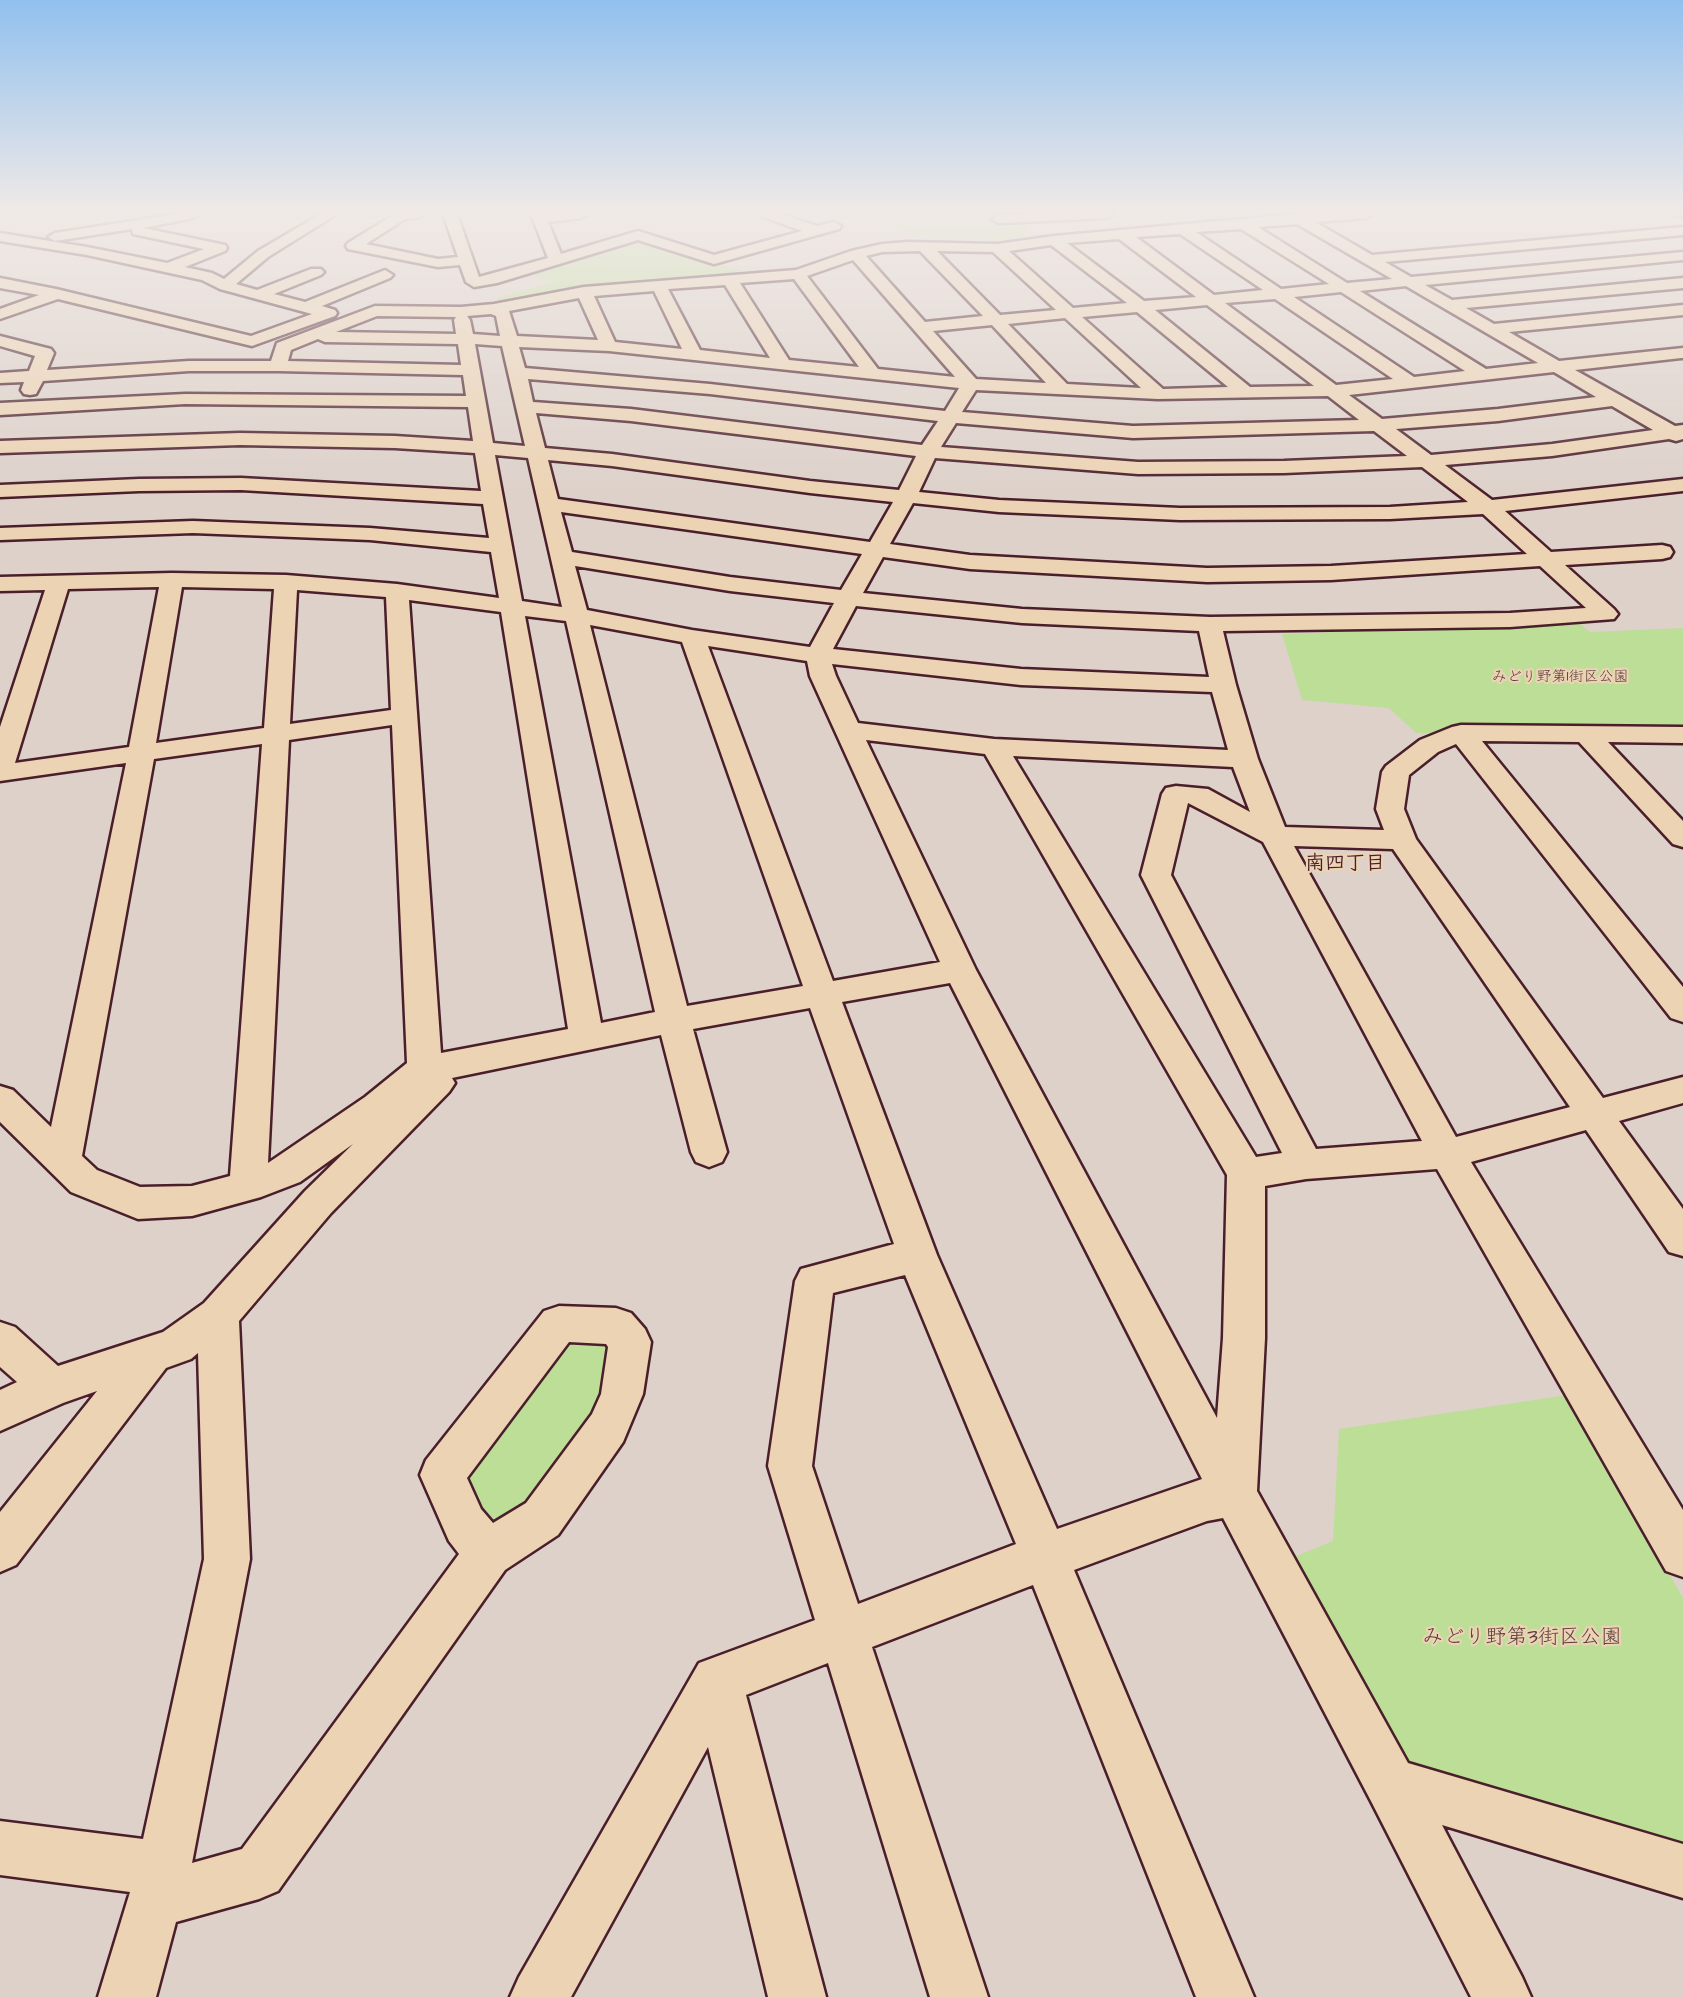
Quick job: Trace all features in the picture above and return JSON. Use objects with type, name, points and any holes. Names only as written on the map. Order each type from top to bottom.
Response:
[{"type":"street","points":[[0,314],[19,307]]},
{"type":"street","points":[[111,307],[252,341],[329,313],[308,307]]},
{"type":"street","points":[[278,366],[283,347],[375,310],[461,312],[500,307]]},
{"type":"street","points":[[591,307],[609,346]]},
{"type":"street","points":[[669,307],[693,354]]},
{"type":"street","points":[[747,307],[783,364]]},
{"type":"street","points":[[823,307],[874,375]]},
{"type":"street","points":[[904,307],[971,384]]},
{"type":"street","points":[[985,307],[1063,390]]},
{"type":"street","points":[[1064,307],[1158,394]]},
{"type":"street","points":[[922,327],[1120,307]]},
{"type":"street","points":[[1142,307],[1246,393]]},
{"type":"street","points":[[562,556],[730,584],[1022,615],[1210,624],[1510,620],[1606,614],[1488,507],[1219,307]]},
{"type":"street","points":[[1297,307],[1411,384]]},
{"type":"street","points":[[1375,307],[1482,374]]},
{"type":"street","points":[[1454,307],[1614,400],[1679,434]]},
{"type":"street","points":[[490,309],[503,314],[578,616],[674,1020],[709,1152]]},
{"type":"street","points":[[1492,329],[1683,310]]},
{"type":"street","points":[[461,312],[586,1036]]},
{"type":"street","points":[[308,337],[465,339],[609,346],[971,384],[1158,394],[1332,391],[1557,367],[1682,348]]},
{"type":"street","points":[[0,341],[45,353],[38,375],[20,408],[2,452],[250,439],[484,447],[612,460],[906,497],[1093,512],[1180,514],[1379,513],[1488,507],[1683,485]]},
{"type":"street","points":[[0,378],[189,366],[470,370]]},
{"type":"street","points":[[518,372],[710,389],[951,417],[1133,432],[1380,425],[1498,415],[1614,400]]},
{"type":"street","points":[[971,384],[927,452],[906,497],[818,655],[823,676],[960,970],[1234,1494],[1391,1784],[1502,1997]]},
{"type":"street","points":[[0,410],[185,399],[476,402]]},
{"type":"street","points":[[525,407],[631,415],[927,452],[1138,468],[1284,467],[1427,461],[1552,450],[1679,434]]},
{"type":"street","points":[[0,490],[241,484],[493,498]]},
{"type":"street","points":[[549,504],[970,562],[1207,575],[1330,573],[1662,552]]},
{"type":"street","points":[[0,534],[193,527],[370,534],[502,546]]},
{"type":"street","points":[[0,584],[172,580],[286,582],[397,591],[578,616],[692,637],[818,655],[1021,677],[1223,685]]},
{"type":"street","points":[[63,1161],[172,580]]},
{"type":"street","points":[[59,582],[0,771],[141,754],[403,716]]},
{"type":"street","points":[[248,1186],[286,582]]},
{"type":"street","points":[[0,1411],[52,1388],[176,1346],[218,1316],[440,1066],[403,716],[397,591]]},
{"type":"street","points":[[1210,624],[1223,685],[1244,759],[1274,836],[1447,1154],[1683,1554]]},
{"type":"street","points":[[692,637],[917,1255],[1045,1557],[1225,1997]]},
{"type":"street","points":[[849,730],[994,747],[1244,759]]},
{"type":"street","points":[[1461,733],[1683,1010]]},
{"type":"street","points":[[1683,735],[1461,733],[1429,746],[1396,772],[1390,809],[1402,840],[1683,1240]]},
{"type":"street","points":[[1585,733],[1683,838]]},
{"type":"street","points":[[994,747],[1246,1174],[1244,1338],[1234,1494]]},
{"type":"street","points":[[1306,1164],[1156,874],[1176,794],[1198,795],[1274,836],[1402,840]]},
{"type":"street","points":[[0,1100],[84,1181],[138,1203],[192,1201],[248,1186],[287,1171],[440,1066],[586,1036],[960,970]]},
{"type":"street","points":[[1246,1174],[1306,1164],[1447,1154],[1683,1090]]},
{"type":"street","points":[[917,1255],[815,1281],[790,1466],[959,1997]]},
{"type":"street","points":[[127,1997],[159,1885],[227,1559],[218,1316]]},
{"type":"street","points":[[0,1848],[159,1885],[258,1872],[488,1553],[542,1519],[608,1428],[622,1394],[630,1342],[616,1326],[559,1324],[442,1475],[465,1525],[488,1553]]},
{"type":"street","points":[[0,1340],[52,1388]]},
{"type":"street","points":[[0,1549],[152,1354]]},
{"type":"street","points":[[542,1995],[717,1681],[1045,1557],[1206,1499],[1234,1494]]},
{"type":"street","points":[[717,1681],[797,1997]]},
{"type":"street","points":[[1391,1784],[1683,1871]]},
{"type":"green space","name":"みどり野第1街区公園","points":[[1579,623],[1590,632],[1683,628],[1683,735],[1416,733],[1389,708],[1302,700],[1282,634]]},
{"type":"green space","points":[[597,1336],[616,1354],[600,1426],[511,1521],[480,1516],[462,1489],[477,1436],[566,1338]]},
{"type":"green space","name":"みどり野第3街区公園","points":[[1568,1395],[1683,1598],[1683,1860],[1415,1777],[1294,1557],[1333,1541],[1339,1429]]},
{"type":"district","name":"南四丁目","points":[[1345,865]]}]
